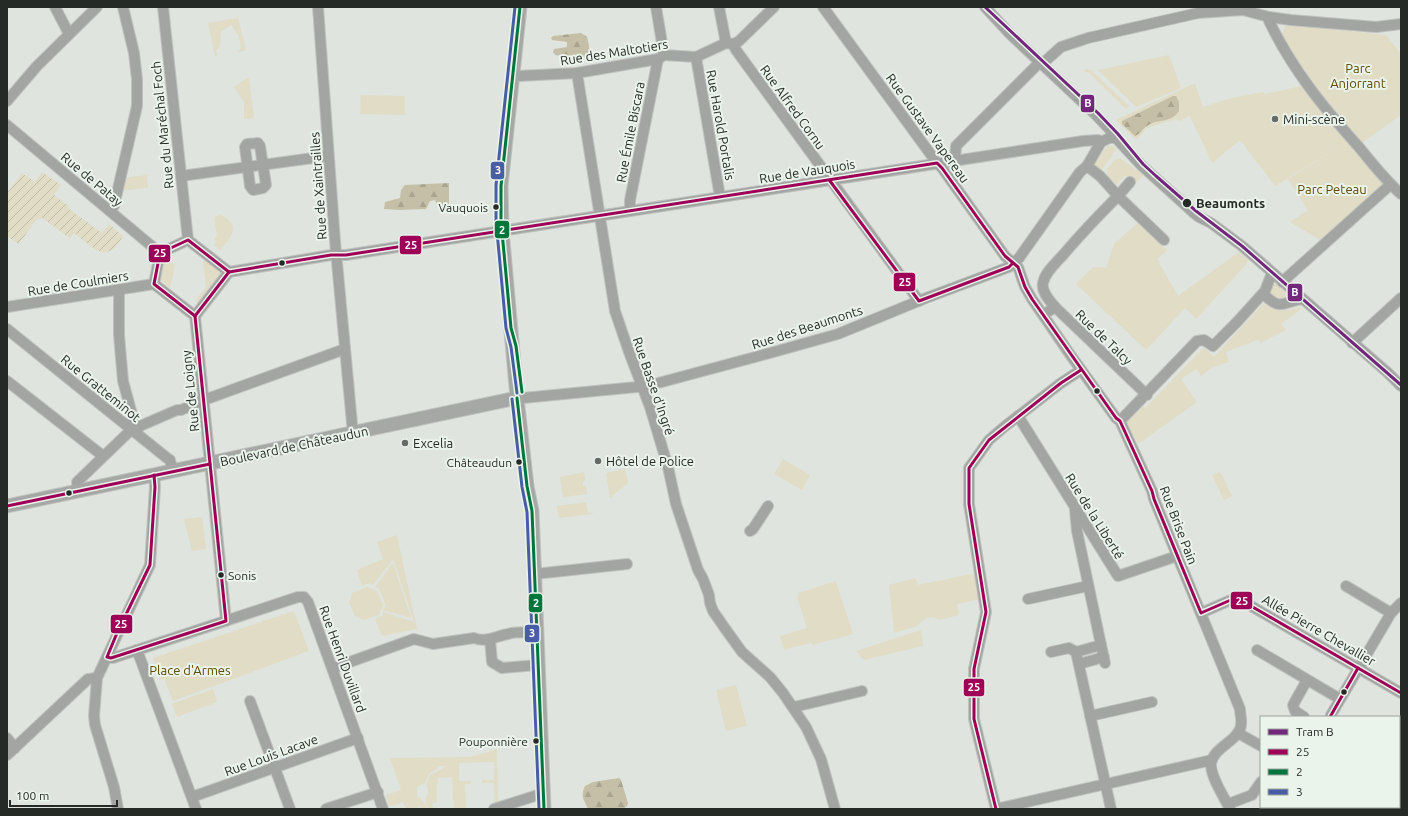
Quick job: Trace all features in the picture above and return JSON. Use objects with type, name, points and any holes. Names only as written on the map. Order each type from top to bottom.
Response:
[{"type":"main road","points":[[520,7],[501,186],[502,230],[511,328],[516,346],[519,401],[527,486],[531,503]]},
{"type":"main road","points":[[519,401],[532,484],[531,503],[544,809]]},
{"type":"main road","name":"Boulevard de Châteaudun","points":[[7,506],[519,401]]},
{"type":"street","points":[[55,7],[69,34]]},
{"type":"street","points":[[7,101],[38,66],[96,7]]},
{"type":"street","points":[[110,211],[114,206],[137,106],[138,79],[134,53],[123,7]]},
{"type":"street","name":"Rue du Maréchal Foch","points":[[163,7],[188,240]]},
{"type":"street","name":"Rue de Xaintrailles","points":[[318,7],[328,156],[353,434]]},
{"type":"street","points":[[656,7],[661,57]]},
{"type":"street","points":[[719,7],[730,43]]},
{"type":"street","name":"Rue des Maltotiers","points":[[512,75],[519,76],[577,73],[661,57],[696,57],[741,39],[774,7]]},
{"type":"street","name":"Rue Gustave Vapereau","points":[[823,7],[1005,256],[1013,264]]},
{"type":"street","points":[[955,161],[956,146],[1041,63],[1058,49],[1088,38],[1198,13],[1243,8],[1269,17],[1376,27],[1401,24]]},
{"type":"street","points":[[987,9],[1010,34],[1104,123],[1141,165],[1194,214],[1211,223],[1242,246],[1387,372],[1401,386]]},
{"type":"street","points":[[1269,17],[1269,21],[1279,41],[1310,89],[1390,184],[1401,194]]},
{"type":"street","name":"Rue Alfred Cornu","points":[[730,43],[919,301]]},
{"type":"street","name":"Rue Émile Biscara","points":[[630,211],[630,200],[661,57]]},
{"type":"street","name":"Rue Harold Portalis","points":[[696,57],[720,197]]},
{"type":"street","name":"Rue Basse d'Ingré","points":[[577,73],[615,311],[650,407],[676,504],[698,570],[709,595],[713,611],[724,627],[742,652],[768,674],[794,708],[806,727],[821,759],[835,809]]},
{"type":"street","points":[[1104,123],[1102,130],[1098,135],[1085,142],[1088,163],[1118,196],[1164,240]]},
{"type":"street","name":"Rue de Patay","points":[[7,125],[160,253]]},
{"type":"street","name":"Rue de Vauquois","points":[[502,230],[830,181],[937,163],[1098,140],[1101,142],[1108,138],[1116,138]]},
{"type":"street","name":"Rue des Beaumonts","points":[[519,401],[642,387],[821,339],[1009,267],[1019,258],[1088,163],[1101,142]]},
{"type":"street","points":[[258,143],[260,146],[266,185],[263,188],[253,190],[250,186],[247,167],[245,147],[247,144],[258,143]]},
{"type":"street","points":[[181,176],[328,156]]},
{"type":"street","points":[[1118,196],[1130,182]]},
{"type":"street","points":[[1282,282],[1390,184]]},
{"type":"street","name":"Rue de Talcy","points":[[1118,196],[1082,233],[1048,272],[1043,283],[1043,289],[1046,296],[1055,307],[1146,395]]},
{"type":"street","points":[[229,272],[188,240],[160,253],[154,284],[195,316],[229,272],[331,255],[502,230]]},
{"type":"street","name":"Rue Brise Pain","points":[[1013,264],[1018,267],[1025,287],[1042,315],[1116,418],[1120,421],[1152,491],[1240,709],[1242,726],[1238,733]]},
{"type":"street","points":[[1120,421],[1197,341],[1204,340],[1213,346],[1263,294],[1272,273]]},
{"type":"street","name":"Rue de Coulmiers","points":[[7,307],[154,284]]},
{"type":"street","points":[[119,290],[120,358],[123,382],[133,418],[132,429]]},
{"type":"street","points":[[1263,294],[1275,304],[1281,305],[1302,299]]},
{"type":"street","points":[[1352,343],[1401,298]]},
{"type":"street","points":[[1042,315],[1055,307]]},
{"type":"street","name":"Rue de Loigny","points":[[195,316],[226,621]]},
{"type":"street","name":"Rue Gratteminot","points":[[7,329],[170,460],[173,472]]},
{"type":"street","points":[[78,491],[76,482],[132,429],[204,400],[345,349]]},
{"type":"street","points":[[1081,370],[1061,383],[989,440],[969,468],[968,495],[986,612],[974,668],[974,719],[996,809],[1212,760]]},
{"type":"street","points":[[7,381],[103,456]]},
{"type":"street","name":"Rue de la Liberté","points":[[1018,416],[1118,576],[1177,556]]},
{"type":"street","points":[[118,809],[114,787],[95,725],[94,716],[97,678],[117,632],[150,565],[155,490],[154,475]]},
{"type":"street","points":[[750,531],[753,529],[768,506]]},
{"type":"street","points":[[1075,509],[1077,531],[1105,660],[1079,664]]},
{"type":"street","points":[[535,574],[627,564]]},
{"type":"street","points":[[1028,599],[1088,586]]},
{"type":"street","points":[[1346,586],[1390,613]]},
{"type":"street","name":"Rue Henri Duvillard","points":[[226,621],[298,597],[304,597],[308,602],[333,668],[383,809]]},
{"type":"street","name":"Allée Pierre Chevallier","points":[[1201,612],[1233,599],[1239,599],[1401,693]]},
{"type":"street","points":[[1331,715],[1390,613],[1401,603]]},
{"type":"street","points":[[107,657],[113,658],[226,621]]},
{"type":"street","points":[[333,668],[414,639],[433,644],[474,638],[480,640],[490,639],[508,633],[537,632]]},
{"type":"street","points":[[490,639],[492,662],[502,668],[538,666]]},
{"type":"street","points":[[1051,652],[1069,648],[1076,652],[1101,645]]},
{"type":"street","points":[[137,650],[196,809]]},
{"type":"street","points":[[1257,650],[1340,699]]},
{"type":"street","points":[[1076,652],[1111,809]]},
{"type":"street","points":[[7,738],[11,751],[88,679],[97,678]]},
{"type":"street","points":[[1303,716],[1295,710],[1292,705],[1307,680]]},
{"type":"street","points":[[794,708],[862,691]]},
{"type":"street","points":[[250,701],[290,809]]},
{"type":"street","points":[[1090,716],[1152,702]]},
{"type":"street","points":[[1260,745],[1238,733],[1215,754],[1211,765],[1212,772],[1229,807],[1252,796],[1260,784]]},
{"type":"street","name":"Rue Louis Lacave","points":[[192,797],[358,738]]},
{"type":"street","points":[[326,809],[378,792]]},
{"type":"street","points":[[494,809],[544,794]]},
{"type":"green space","points":[[238,18],[246,50],[237,53],[241,48],[239,36],[231,25],[221,32],[220,46],[216,51],[218,55],[215,57],[208,23]]},
{"type":"green space","name":"Parc Anjorrant","points":[[1286,24],[1386,35],[1401,54],[1401,115],[1359,145],[1314,92],[1281,36]]},
{"type":"green space","points":[[581,33],[587,37],[589,51],[586,58],[572,60],[569,57],[555,55],[553,52],[554,49],[567,47],[567,42],[552,40],[551,38],[553,36]]},
{"type":"green space","points":[[1169,55],[1181,88],[1136,107],[1098,70]]},
{"type":"green space","points":[[1085,69],[1091,70],[1129,106],[1126,109],[1089,73],[1084,71]]},
{"type":"green space","points":[[249,78],[254,118],[244,119],[244,102],[234,87]]},
{"type":"green space","points":[[1195,83],[1203,107],[1228,99],[1263,92],[1265,94],[1301,86],[1308,90],[1348,141],[1275,186],[1240,140],[1212,163],[1190,116],[1179,121],[1175,119],[1147,128],[1136,140],[1116,120]]},
{"type":"green space","points":[[361,95],[405,96],[405,115],[360,114]]},
{"type":"green space","points":[[1173,96],[1176,96],[1179,102],[1179,111],[1172,118],[1155,122],[1145,127],[1135,136],[1122,124],[1122,121]]},
{"type":"green space","name":"Parc Peteau","points":[[1348,141],[1383,185],[1320,240],[1290,222],[1308,210],[1288,179]]},
{"type":"green space","points":[[1108,145],[1112,146],[1116,150],[1101,171],[1094,164]]},
{"type":"green space","points":[[1120,158],[1143,175],[1136,183],[1126,175],[1116,185],[1108,177],[1107,169],[1114,160]]},
{"type":"green space","points":[[42,172],[61,185],[54,195],[69,206],[68,208],[102,233],[109,224],[123,236],[117,245],[106,252],[100,251],[74,233],[70,238],[42,218],[36,220],[19,244],[7,236],[7,193],[22,173],[35,182]]},
{"type":"green space","points":[[147,175],[148,188],[118,191],[122,178]]},
{"type":"green space","points":[[449,183],[449,210],[440,211],[435,200],[430,201],[426,209],[384,209],[385,202],[400,198],[401,190],[405,185]]},
{"type":"green space","points":[[221,215],[231,223],[233,227],[231,236],[220,250],[214,245],[217,241],[214,239],[217,236],[214,217]]},
{"type":"green space","points":[[1138,223],[1167,250],[1157,259],[1178,296],[1239,252],[1249,261],[1196,319],[1185,308],[1146,350],[1076,284],[1093,267],[1106,268],[1114,244]]},
{"type":"green space","points":[[167,256],[169,257],[168,260],[175,265],[170,288],[161,279]]},
{"type":"green space","points":[[206,258],[222,273],[198,307],[196,299],[206,288],[203,261]]},
{"type":"green space","points":[[1272,280],[1294,299],[1279,303],[1269,296]]},
{"type":"green space","points":[[1264,303],[1269,307],[1279,310],[1304,307],[1281,324],[1286,330],[1261,343],[1258,340],[1226,352],[1229,362],[1212,368],[1201,376],[1196,369],[1181,379],[1197,402],[1138,444],[1127,423],[1127,419],[1142,405],[1145,408],[1204,347],[1214,357]]},
{"type":"green space","points":[[783,459],[810,475],[802,490],[774,474]]},
{"type":"green space","points":[[625,469],[628,483],[610,498],[606,473]]},
{"type":"green space","points":[[584,472],[585,480],[583,485],[586,487],[587,494],[563,497],[560,477]]},
{"type":"green space","points":[[1220,472],[1232,496],[1224,500],[1212,475]]},
{"type":"green space","points":[[586,502],[588,513],[593,512],[592,514],[559,518],[557,506]]},
{"type":"green space","points":[[202,517],[206,549],[192,551],[184,519]]},
{"type":"green space","points":[[397,535],[417,629],[382,636],[375,619],[382,616],[383,612],[414,622],[393,559],[373,585],[370,583],[362,586],[357,570],[383,559],[377,542]]},
{"type":"green space","points":[[393,563],[411,618],[383,610],[386,606],[379,589],[375,587]]},
{"type":"green space","points":[[977,573],[981,599],[957,604],[959,615],[939,620],[934,617],[926,618],[917,626],[894,633],[889,585],[916,578],[918,585]]},
{"type":"green space","points":[[836,581],[853,634],[812,645],[812,643],[784,649],[780,636],[807,628],[797,597],[799,596],[798,593]]},
{"type":"green space","points":[[368,587],[377,591],[383,605],[379,615],[363,620],[355,616],[349,602],[352,593]]},
{"type":"green space","name":"Place d'Armes","points":[[294,611],[309,651],[173,701],[164,678],[160,680],[153,658]]},
{"type":"green space","points":[[921,630],[923,646],[864,660],[856,651]]},
{"type":"green space","points":[[736,685],[747,726],[726,731],[716,690]]},
{"type":"green space","points":[[213,689],[217,702],[177,717],[172,704]]},
{"type":"green space","points":[[497,749],[498,802],[495,803],[494,783],[482,783],[482,780],[494,780],[494,762],[459,763],[459,781],[471,781],[471,784],[465,784],[466,809],[454,809],[452,777],[438,778],[437,802],[432,804],[433,808],[428,809],[425,799],[429,792],[426,785],[430,775],[445,766],[438,766],[438,768],[429,774],[425,783],[417,787],[417,796],[422,800],[427,809],[421,809],[420,807],[406,809],[403,802],[389,807],[386,795],[401,790],[390,758],[471,757]]},
{"type":"green space","points":[[619,778],[621,780],[628,803],[627,806],[623,809],[588,809],[583,795],[585,786],[593,782]]},
{"type":"tram line","name":"B","points":[[985,7],[1098,113],[1143,164],[1156,176],[1196,211],[1242,246],[1401,385]]},
{"type":"tram line","points":[[1064,78],[1079,95]]},
{"type":"transit line","name":"3","points":[[515,7],[496,185],[496,221],[506,328],[511,347],[517,393]]},
{"type":"transit line","name":"2","points":[[520,7],[501,186],[501,221],[511,328],[516,346],[522,392]]},
{"type":"transit line","name":"25","points":[[229,272],[331,255],[346,255],[937,163],[1005,256],[1018,267],[1025,287],[1032,299],[1116,418],[1120,421],[1152,491],[1201,613],[1233,599],[1239,599],[1401,693]]},
{"type":"transit line","name":"25","points":[[830,181],[919,301],[1009,267],[1013,263]]},
{"type":"transit line","name":"25","points":[[195,316],[154,284],[160,253],[188,240],[229,272]]},
{"type":"transit line","name":"25","points":[[195,316],[229,272]]},
{"type":"transit line","name":"25","points":[[154,475],[155,487],[150,565],[117,633],[107,657],[111,658],[226,621],[195,316]]},
{"type":"transit line","name":"25","points":[[996,809],[974,719],[974,669],[986,612],[969,504],[969,468],[989,440],[1061,383],[1081,370]]},
{"type":"transit line","name":"2","points":[[517,398],[527,486],[532,511],[544,809]]},
{"type":"transit line","name":"3","points":[[512,399],[522,487],[527,512],[539,809]]},
{"type":"transit line","name":"25","points":[[7,506],[210,464]]},
{"type":"transit line","name":"25","points":[[1331,716],[1358,668]]},
{"type":"place","name":"Mini-scène","points":[[1275,119]]},
{"type":"place","name":"Beaumonts","points":[[1187,203]]},
{"type":"place","name":"Vauquois","points":[[496,207]]},
{"type":"place","name":"Excelia","points":[[405,443]]},
{"type":"place","name":"Hôtel de Police","points":[[598,461]]},
{"type":"place","name":"Châteaudun","points":[[519,462]]},
{"type":"place","name":"Sonis","points":[[221,575]]},
{"type":"place","name":"Pouponnière","points":[[536,741]]}]
